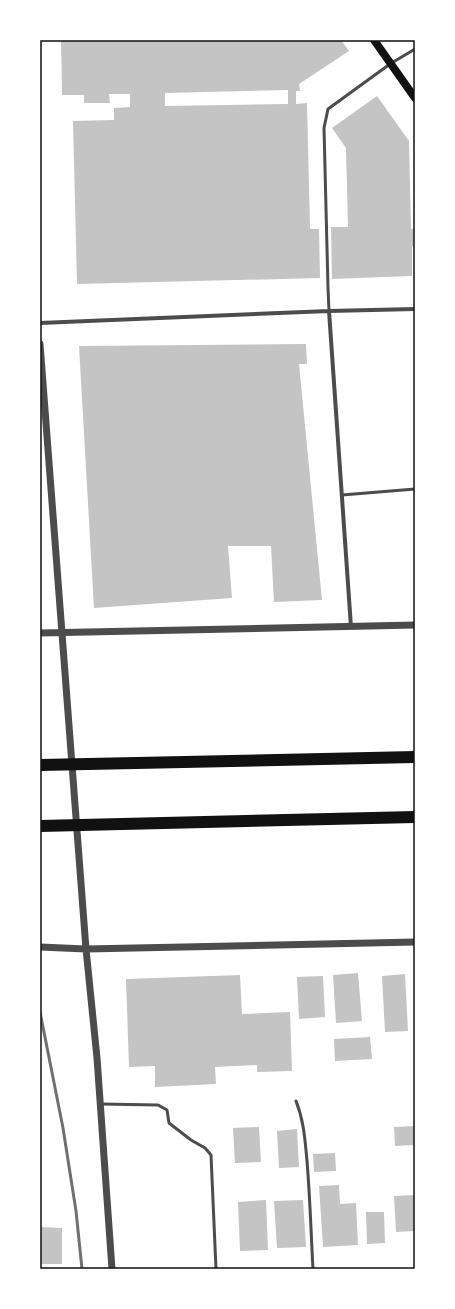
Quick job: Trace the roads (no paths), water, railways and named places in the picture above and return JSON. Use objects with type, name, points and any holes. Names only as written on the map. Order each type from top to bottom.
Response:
[{"type":"highway","points":[[40,765],[415,757]]},
{"type":"highway","points":[[40,826],[138,825],[415,817]]},
{"type":"main road","points":[[374,40],[415,98]]},
{"type":"street","points":[[40,323],[329,311],[415,309]]},
{"type":"street","points":[[329,311],[351,627]]},
{"type":"street","points":[[40,344],[112,1269]]},
{"type":"street","points":[[40,633],[415,625]]},
{"type":"street","points":[[40,947],[86,949],[415,942]]},
{"type":"lane","points":[[329,311],[324,128],[328,109],[390,64],[415,49]]},
{"type":"lane","points":[[342,495],[415,489]]},
{"type":"lane","points":[[296,1101],[302,1117],[305,1143],[309,1187],[313,1269]]},
{"type":"lane","points":[[100,1104],[158,1105],[167,1110],[169,1123],[190,1140],[205,1148],[211,1155],[216,1269]]},
{"type":"railway","points":[[40,1012],[63,1128],[76,1211],[82,1269]]}]
